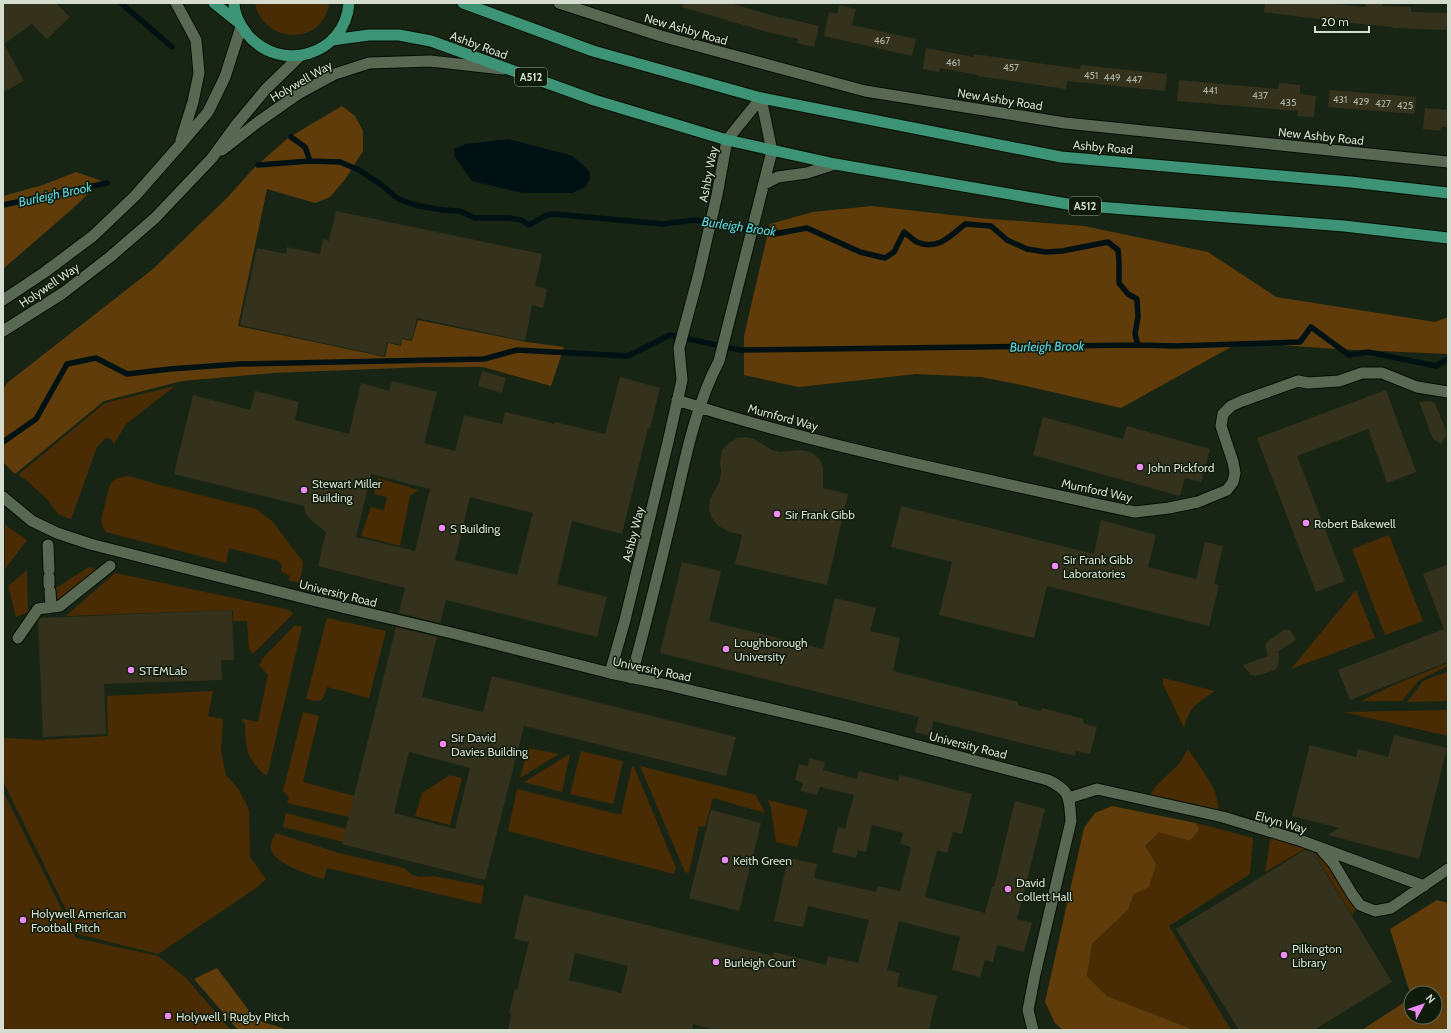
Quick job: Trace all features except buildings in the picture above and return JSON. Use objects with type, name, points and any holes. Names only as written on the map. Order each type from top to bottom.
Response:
[{"type":"main road","points":[[214,3],[240,25],[252,41],[267,51],[283,56],[300,56],[312,53],[332,40],[342,27],[349,11],[349,3]]},
{"type":"main road","points":[[234,3],[240,25]]},
{"type":"main road","name":"Ashby Road","points":[[463,3],[593,51],[760,98],[1061,157],[1351,182],[1448,193]]},
{"type":"main road","name":"Ashby Road","points":[[332,40],[369,35],[400,35],[431,41],[594,100],[727,140],[835,164],[1073,205],[1344,226],[1448,238]]},
{"type":"street","name":"Holywell Way","points":[[176,3],[196,40],[199,73],[193,102],[179,146]]},
{"type":"street","name":"New Ashby Road","points":[[560,3],[661,36],[865,91],[1065,123],[1448,162]]},
{"type":"street","name":"Holywell Way","points":[[3,300],[45,272],[93,236],[135,196],[179,146],[208,112],[225,77],[240,25]]},
{"type":"street","name":"Holywell Way","points":[[3,331],[63,293],[110,257],[155,218],[212,158],[236,125],[266,89],[300,56]]},
{"type":"street","name":"Holywell Way","points":[[212,158],[258,122],[298,94],[335,74],[369,63],[430,61],[512,70]]},
{"type":"street","points":[[727,140],[760,98]]},
{"type":"street","points":[[631,678],[646,624],[688,447],[709,381],[719,361],[727,335],[772,151],[760,98]]},
{"type":"street","name":"Ashby Way","points":[[610,673],[625,620],[682,380],[679,348],[715,207],[727,140]]},
{"type":"street","points":[[764,184],[778,177],[807,173],[835,164]]},
{"type":"street","name":"Mumford Way","points":[[700,407],[778,430],[866,452],[1093,504],[1135,512],[1169,508],[1198,502],[1227,490],[1233,482],[1235,473],[1233,462],[1221,426],[1223,414],[1231,406],[1242,401],[1298,381],[1308,383],[1339,381],[1362,373],[1382,373],[1416,387],[1448,392]]},
{"type":"street","points":[[677,400],[700,407]]},
{"type":"street","name":"University Road","points":[[3,497],[32,521],[58,533],[90,544],[610,673],[850,728],[1041,778],[1061,787],[1069,798]]},
{"type":"street","points":[[48,545],[51,607]]},
{"type":"street","points":[[18,638],[38,609],[60,606],[110,566]]},
{"type":"street","name":"Elvyn Way","points":[[1069,798],[1096,789],[1223,818],[1302,840],[1318,847],[1334,864],[1360,905],[1375,911],[1390,908],[1448,869]]},
{"type":"street","points":[[1033,1030],[1028,1010],[1034,974],[1071,821],[1069,798]]},
{"type":"street","points":[[1318,847],[1424,886]]},
{"type":"shaded area","points":[[255,3],[329,3],[325,17],[316,27],[305,33],[293,35],[281,33],[269,27],[260,17]]},
{"type":"shaded area","points":[[342,106],[355,116],[363,131],[363,151],[346,178],[330,197],[315,203],[267,189],[238,326],[385,357],[388,343],[401,346],[402,339],[412,341],[418,320],[526,342],[564,347],[551,386],[483,367],[425,367],[273,373],[182,381],[104,401],[15,474],[3,462],[3,390],[7,383],[153,269],[227,198],[253,169],[288,138]]},
{"type":"shaded area","points":[[509,139],[573,156],[589,171],[590,178],[586,187],[572,193],[522,193],[472,181],[455,157],[454,149],[466,144]]},
{"type":"shaded area","points":[[76,172],[102,181],[3,269],[3,196],[43,185]]},
{"type":"shaded area","points":[[872,206],[978,218],[1084,226],[1208,252],[1276,297],[1435,322],[1448,317],[1448,354],[1336,349],[1240,342],[1121,408],[981,377],[916,374],[799,387],[744,375],[744,336],[770,224],[813,212]]},
{"type":"shaded area","points":[[175,386],[126,424],[114,444],[111,439],[106,438],[97,447],[71,519],[58,514],[48,500],[26,480],[18,475],[105,403]]},
{"type":"shaded area","points":[[129,476],[256,509],[272,521],[303,562],[300,583],[289,580],[290,576],[282,572],[282,566],[279,561],[229,548],[226,563],[106,532],[101,521],[110,484],[117,478]]},
{"type":"shaded area","points":[[378,478],[418,490],[410,496],[400,546],[361,536],[371,507],[384,510],[387,497],[374,494]]},
{"type":"shaded area","points":[[5,525],[27,540],[5,569]]},
{"type":"shaded area","points":[[1389,535],[1423,621],[1385,635],[1352,549]]},
{"type":"shaded area","points":[[89,567],[101,571],[57,602],[56,588]]},
{"type":"shaded area","points":[[27,570],[28,612],[16,617],[8,586]]},
{"type":"shaded area","points":[[115,573],[286,609],[291,611],[293,614],[254,653],[249,649],[247,621],[233,621],[233,610],[66,616]]},
{"type":"shaded area","points":[[1356,590],[1375,638],[1291,669]]},
{"type":"shaded area","points":[[327,618],[386,631],[369,698],[327,687],[321,700],[316,701],[306,699]]},
{"type":"shaded area","points":[[295,625],[302,627],[267,776],[255,764],[248,753],[245,723],[242,722],[243,719],[258,722],[268,675],[259,665],[262,662],[261,660]]},
{"type":"shaded area","points":[[1448,663],[1448,666],[1419,680],[1402,701],[1361,701],[1389,687]]},
{"type":"shaded area","points":[[1447,672],[1448,701],[1407,702],[1423,681]]},
{"type":"shaded area","points":[[1163,678],[1215,691],[1195,706],[1186,721],[1184,728],[1163,684]]},
{"type":"shaded area","points":[[213,691],[208,716],[223,719],[221,751],[226,775],[239,790],[249,810],[250,857],[266,879],[256,888],[158,954],[78,934],[3,781],[3,738],[43,740],[108,736],[107,696]]},
{"type":"shaded area","points":[[1448,710],[1448,736],[1343,712]]},
{"type":"shaded area","points":[[303,712],[319,716],[303,782],[354,796],[349,817],[287,803],[289,797],[283,791]]},
{"type":"shaded area","points":[[528,748],[559,754],[520,778]]},
{"type":"shaded area","points":[[1188,749],[1213,787],[1219,814],[1149,797],[1156,786],[1179,764]]},
{"type":"shaded area","points":[[581,751],[623,761],[613,804],[570,794]]},
{"type":"shaded area","points":[[570,754],[562,792],[524,782]]},
{"type":"shaded area","points":[[632,766],[634,767],[676,868],[674,874],[508,831],[517,789],[621,815]]},
{"type":"shaded area","points":[[640,766],[756,795],[765,813],[713,798],[705,827],[699,826],[689,873],[685,872]]},
{"type":"shaded area","points":[[450,775],[462,778],[450,825],[415,816],[422,793]]},
{"type":"shaded area","points":[[3,791],[76,938],[158,956],[186,978],[231,1030],[3,1030]]},
{"type":"shaded area","points":[[768,800],[808,810],[797,847],[776,842],[771,808]]},
{"type":"shaded area","points":[[1112,806],[1196,823],[1199,830],[1190,841],[1159,832],[1145,846],[1156,864],[1149,887],[1134,894],[1128,910],[1092,944],[1087,976],[1107,996],[1194,1030],[1063,1030],[1055,1023],[1045,1002],[1084,828],[1095,813]]},
{"type":"shaded area","points":[[286,813],[346,829],[343,842],[283,827]]},
{"type":"shaded area","points":[[1196,823],[1253,838],[1250,874],[1169,926],[1231,1030],[1194,1030],[1107,996],[1087,976],[1092,944],[1128,910],[1134,894],[1145,846],[1159,831],[1190,841],[1199,830]]},
{"type":"shaded area","points":[[276,833],[339,853],[404,868],[412,875],[421,877],[434,876],[484,886],[481,904],[327,868],[324,879],[310,875],[285,864],[273,854],[271,844]]},
{"type":"shaded area","points":[[1271,834],[1317,848],[1359,905],[1352,915],[1310,846],[1265,872]]},
{"type":"shaded area","points":[[1437,900],[1448,903],[1448,1030],[1362,1030],[1403,1003],[1403,1025],[1443,1025],[1443,985],[1408,985],[1390,929]]},
{"type":"shaded area","points":[[217,968],[256,1020],[289,1030],[238,1030],[194,979]]},
{"type":"waterway","points":[[121,3],[172,47]]},
{"type":"waterway","points":[[291,137],[305,147],[310,161]]},
{"type":"waterway","name":"Burleigh Brook","points":[[258,165],[310,161],[340,162],[359,170],[397,198],[415,205],[442,210],[460,211],[475,218],[510,218],[521,220],[529,225],[543,217],[553,214],[663,224],[694,220],[774,234],[807,228],[860,252],[885,258],[894,252],[904,232],[917,242],[931,245],[943,241],[965,224],[991,226],[1007,240],[1027,249],[1046,252],[1062,251],[1108,242],[1118,250],[1119,283],[1128,294],[1137,299],[1138,317],[1135,334],[1138,345]]},
{"type":"waterway","name":"Burleigh Brook","points":[[3,205],[107,183]]},
{"type":"waterway","name":"Burleigh Brook","points":[[3,442],[36,419],[67,364],[96,358],[127,374],[239,364],[484,359],[517,350],[628,356],[670,335],[740,350],[1138,345],[1176,346],[1300,342],[1311,327],[1349,355],[1368,352],[1436,366],[1448,359]]},
{"type":"place","name":"John Pickford","points":[[1140,467]]},
{"type":"place","name":"Stewart Miller Building","points":[[304,490]]},
{"type":"place","name":"Sir Frank Gibb","points":[[777,514]]},
{"type":"place","name":"Robert Bakewell","points":[[1306,523]]},
{"type":"place","name":"S Building","points":[[442,528]]},
{"type":"place","name":"Sir Frank Gibb Laboratories","points":[[1055,566]]},
{"type":"place","name":"Loughborough University","points":[[726,649]]},
{"type":"place","name":"STEMLab","points":[[131,670]]},
{"type":"place","name":"Sir David Davies Building","points":[[443,744]]},
{"type":"place","name":"Keith Green","points":[[725,860]]},
{"type":"place","name":"David Collett Hall","points":[[1008,889]]},
{"type":"place","name":"Holywell American Football Pitch","points":[[23,920]]},
{"type":"place","name":"Pilkington Library","points":[[1284,955]]},
{"type":"place","name":"Burleigh Court","points":[[716,962]]},
{"type":"place","name":"Holywell 1 Rugby Pitch","points":[[168,1016]]}]
